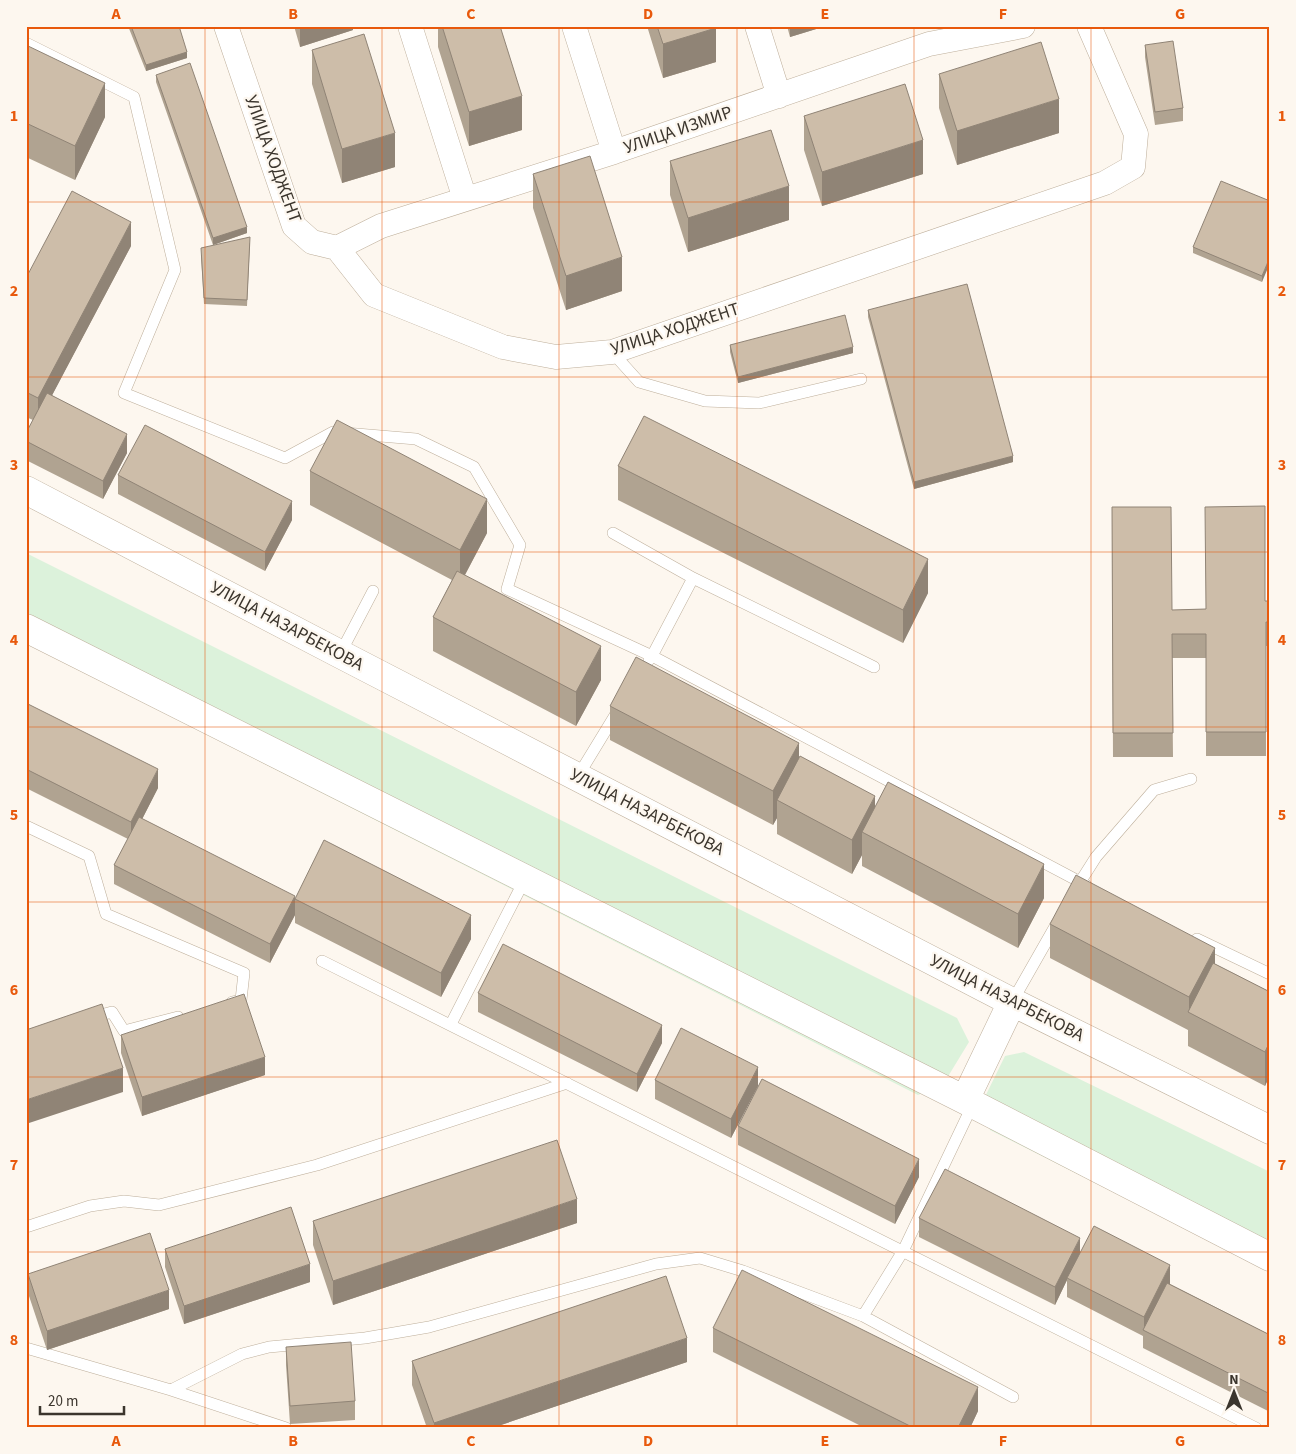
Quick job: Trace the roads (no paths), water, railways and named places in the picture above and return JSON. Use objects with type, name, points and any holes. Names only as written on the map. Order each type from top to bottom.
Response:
[{"type":"street","name":"УЛИЦА ХОДЖЕНТ","points":[[226,26],[294,226],[312,242],[337,248],[374,295],[503,347],[556,357],[612,352],[1105,183],[1133,167],[1136,134],[1089,26]]},
{"type":"street","points":[[410,26],[465,199]]},
{"type":"street","points":[[574,26],[614,152]]},
{"type":"street","points":[[757,26],[779,96]]},
{"type":"street","name":"УЛИЦА ИЗМИР","points":[[337,248],[381,226],[614,152],[779,96],[927,35],[1009,27]]},
{"type":"street","name":"УЛИЦА НАЗАРБЕКОВА","points":[[26,490],[1012,1002],[1270,1130]]},
{"type":"street","points":[[26,628],[969,1102],[1270,1258]]},
{"type":"street","points":[[969,1102],[1012,1002]]},
{"type":"lane","points":[[26,43],[134,96],[175,270],[124,393],[284,458],[333,432],[416,439],[474,467],[520,545],[507,589],[652,656],[1098,891]]},
{"type":"lane","points":[[612,352],[639,382],[705,402],[759,403],[861,379]]},
{"type":"lane","points":[[613,534],[693,578],[874,667]]},
{"type":"lane","points":[[642,672],[693,578]]},
{"type":"lane","points":[[340,654],[373,591]]},
{"type":"lane","points":[[578,776],[622,704]]},
{"type":"lane","points":[[1070,899],[1096,857],[1154,790],[1191,779]]},
{"type":"lane","points":[[26,826],[90,856],[106,914],[244,973],[241,1000],[223,1005]]},
{"type":"lane","points":[[450,1024],[525,878]]},
{"type":"lane","points":[[1012,1002],[1061,916]]},
{"type":"lane","points":[[1184,932],[1270,974]]},
{"type":"lane","points":[[322,960],[1256,1428]]},
{"type":"lane","points":[[83,1020],[112,1012],[124,1031],[187,1014]]},
{"type":"lane","points":[[26,1227],[90,1206],[124,1201],[159,1205],[260,1178],[288,1173],[567,1083]]},
{"type":"lane","points":[[863,1316],[903,1251],[969,1102]]},
{"type":"lane","points":[[171,1390],[242,1354],[269,1347],[365,1338],[429,1327],[656,1264],[700,1258],[743,1271],[863,1316],[1013,1398]]},
{"type":"lane","points":[[26,1348],[171,1390],[286,1428]]}]
